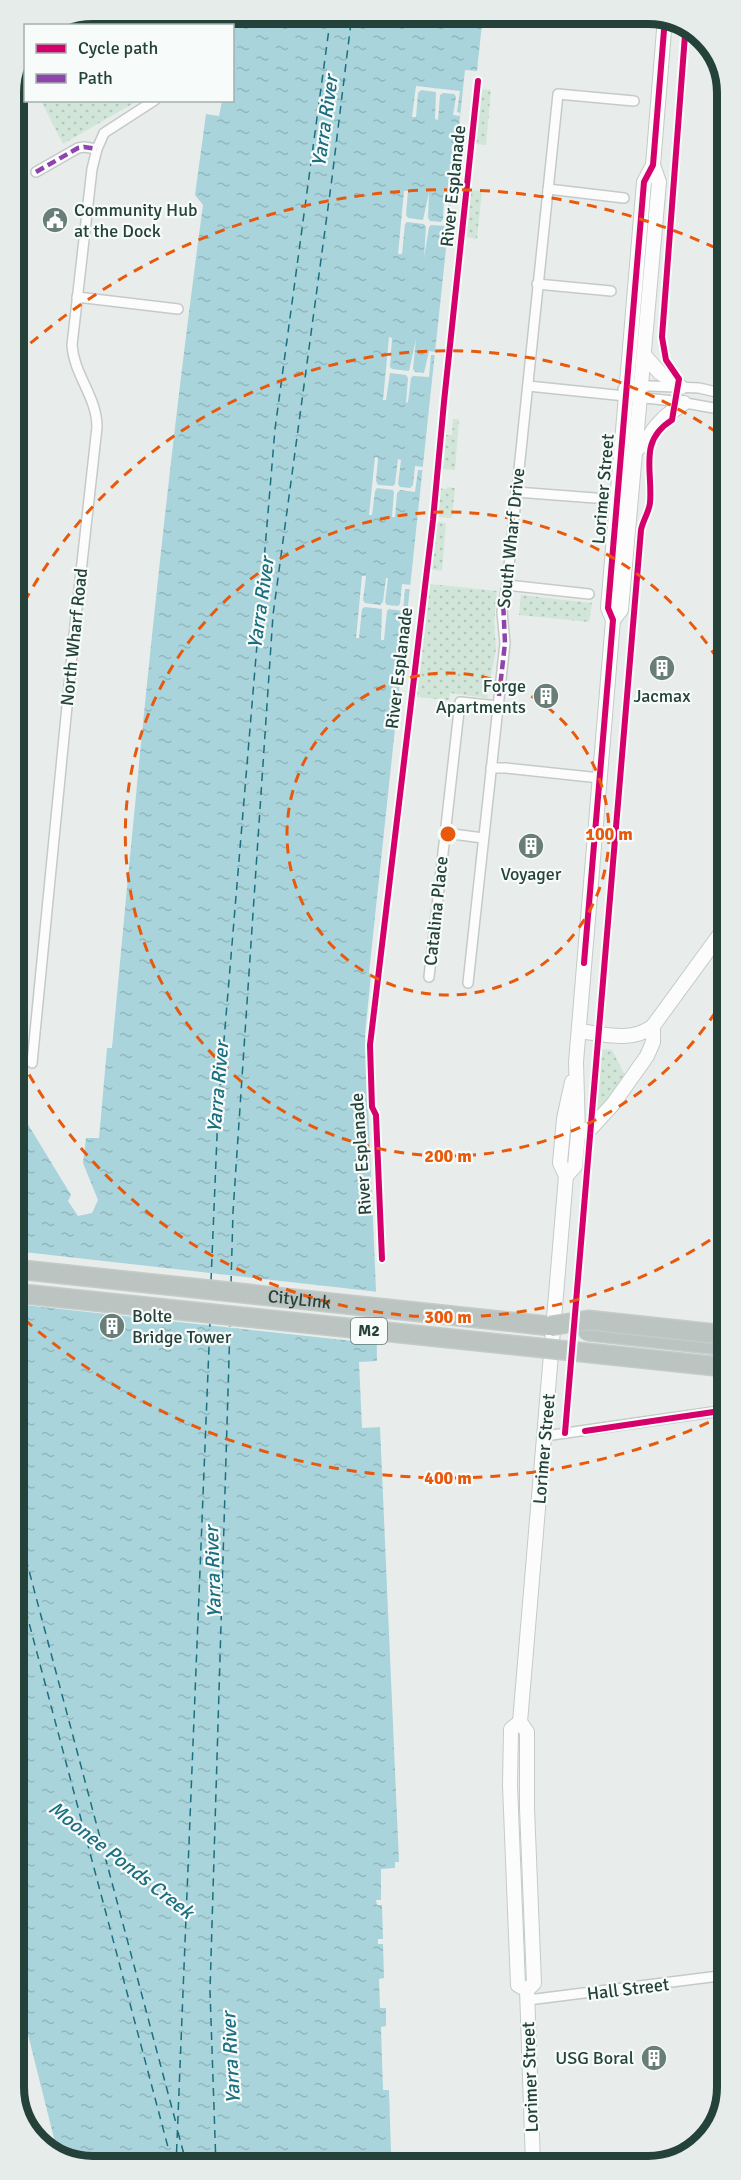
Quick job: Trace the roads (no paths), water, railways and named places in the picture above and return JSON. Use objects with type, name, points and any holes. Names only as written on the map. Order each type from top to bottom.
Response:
[{"type":"highway","name":"CityLink","points":[[24,1270],[717,1345]]},
{"type":"highway","name":"CityLink","points":[[24,1294],[717,1367]]},
{"type":"highway","name":"M2","points":[[550,1326],[588,1320],[717,1334]]},
{"type":"main road","name":"Lorimer Street","points":[[533,2156],[528,1995],[518,1985],[511,1808],[511,1729],[520,1722],[566,1176],[560,1163],[564,1119],[576,1062],[579,1031],[613,620],[608,608],[623,392],[644,182],[653,165],[664,26]]},
{"type":"main road","name":"Lorimer Street","points":[[613,620],[621,610],[636,450],[659,182],[653,165]]},
{"type":"main road","points":[[644,355],[660,373],[681,387]]},
{"type":"main road","points":[[636,450],[645,444],[663,418],[684,403]]},
{"type":"main road","points":[[579,1031],[627,1036],[642,1033],[653,1026],[717,938]]},
{"type":"main road","points":[[578,1134],[591,1128],[613,1104],[647,1056],[653,1042],[653,1026]]},
{"type":"main road","name":"Lorimer Street","points":[[566,1176],[575,1166],[578,1134],[576,1062]]},
{"type":"street","name":"South Wharf Drive","points":[[468,983],[504,643],[503,600],[507,585],[558,94],[634,101]]},
{"type":"street","points":[[36,172],[78,148],[97,149],[107,130],[152,102]]},
{"type":"street","name":"North Wharf Road","points":[[32,1063],[97,427],[93,404],[72,351],[97,149]]},
{"type":"street","points":[[548,189],[624,198]]},
{"type":"street","points":[[537,284],[610,291]]},
{"type":"street","points":[[77,297],[178,309]]},
{"type":"street","points":[[528,386],[623,392],[681,387],[717,390]]},
{"type":"street","points":[[641,392],[684,403],[717,407]]},
{"type":"street","points":[[516,492],[595,498]]},
{"type":"street","points":[[507,585],[589,594]]},
{"type":"street","name":"Catalina Place","points":[[429,976],[460,702],[498,706]]},
{"type":"street","points":[[491,768],[600,778]]},
{"type":"street","points":[[445,833],[483,838]]},
{"type":"street","points":[[545,1436],[717,1411]]},
{"type":"street","name":"Hall Street","points":[[528,1995],[717,1976]]},
{"type":"water","points":[[234,24],[482,24],[477,71],[465,70],[369,973],[371,974],[365,1035],[377,1361],[359,1362],[362,1428],[380,1427],[399,1862],[395,1862],[395,1868],[381,1869],[381,1900],[376,1900],[377,1905],[382,1905],[383,1939],[378,1939],[378,1944],[383,1944],[384,1978],[379,1979],[380,2008],[386,2008],[386,2026],[381,2027],[383,2090],[389,2090],[391,2153],[386,2153],[386,2156],[89,2156],[67,2151],[56,2144],[24,2019],[24,1118],[71,1195],[68,1201],[78,1216],[92,1213],[98,1200],[83,1163],[86,1138],[99,1138],[107,1048],[112,1048],[164,521],[203,205],[195,195],[206,114],[219,116],[222,102],[234,102]]},
{"type":"water","points":[[24,241],[27,241],[24,273]]},
{"type":"place","name":"Community Hub at the Dock","points":[[55,220]]},
{"type":"place","name":"Jacmax","points":[[662,668]]},
{"type":"place","name":"Forge Apartments","points":[[546,696]]},
{"type":"place","name":"Voyager","points":[[531,846]]},
{"type":"place","name":"Bolte Bridge Tower","points":[[112,1326]]},
{"type":"place","name":"USG Boral","points":[[654,2058]]},
{"type":"water label","name":"Yarra River","points":[[325,121]]},
{"type":"water label","name":"Yarra River","points":[[261,603]]},
{"type":"water label","name":"Yarra River","points":[[218,1087]]},
{"type":"water label","name":"Yarra River","points":[[213,1572]]},
{"type":"water label","name":"Moonee Ponds Creek","points":[[121,1860]]},
{"type":"water label","name":"Yarra River","points":[[231,2058]]}]
